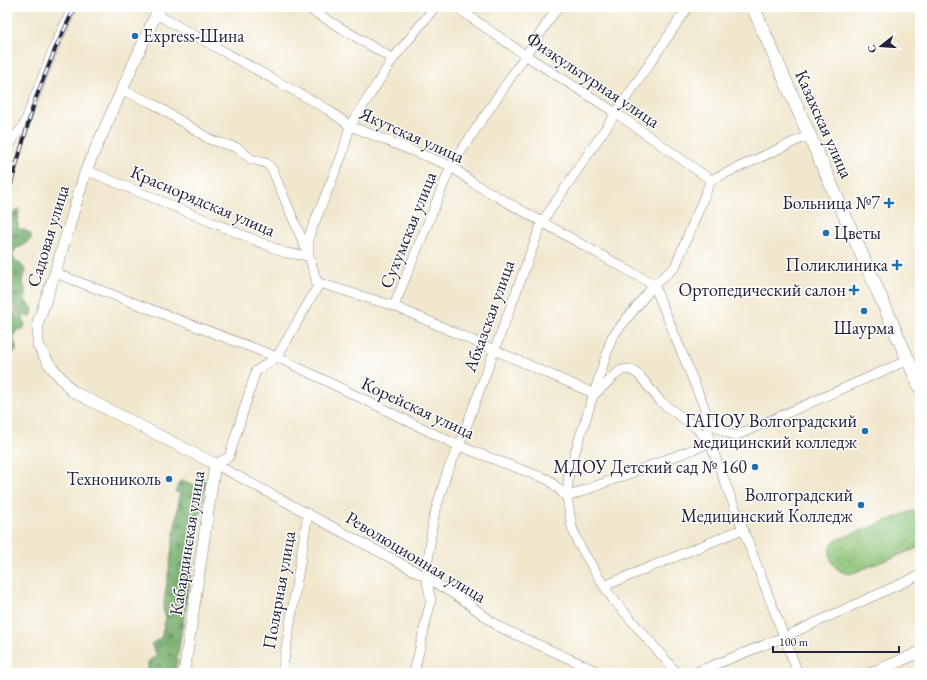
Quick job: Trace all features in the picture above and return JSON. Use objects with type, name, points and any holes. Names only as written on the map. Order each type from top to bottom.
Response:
[{"type":"main road","name":"Казахская улица","points":[[753,7],[920,387]]},
{"type":"street","points":[[7,152],[14,137],[23,127],[55,46],[73,7]]},
{"type":"street","points":[[306,7],[393,59]]},
{"type":"street","points":[[309,256],[309,236],[342,155],[350,126],[393,59],[435,7]]},
{"type":"street","name":"Физкультурная улица","points":[[456,7],[525,55],[616,113],[711,180]]},
{"type":"street","name":"Сухумская улица","points":[[394,306],[451,166],[558,7]]},
{"type":"street","name":"Абхазская улица","points":[[414,673],[431,600],[426,577],[433,520],[447,472],[459,446],[493,350],[542,222],[688,7]]},
{"type":"street","name":"Садовая улица","points":[[159,11],[86,170],[56,273],[38,322],[38,345],[49,364],[72,391],[215,464]]},
{"type":"street","name":"Якутская улица","points":[[159,11],[327,109],[350,126],[451,166],[473,183],[654,285]]},
{"type":"street","points":[[122,90],[152,103],[211,140],[230,144],[238,148],[252,159],[266,163],[272,169],[309,256],[316,282],[394,306],[595,394]]},
{"type":"street","points":[[677,673],[612,598],[578,543],[572,527],[567,497],[569,471],[595,394],[612,337],[654,285],[675,267],[711,180],[809,135]]},
{"type":"street","name":"Краснорядская улица","points":[[86,170],[286,253],[309,256]]},
{"type":"street","name":"Корейская улица","points":[[56,273],[277,357],[459,446],[549,480],[567,497]]},
{"type":"street","name":"Кабардинская улица","points":[[184,673],[215,464],[229,457],[256,371],[277,357],[318,286],[316,282]]},
{"type":"street","points":[[654,285],[705,409],[710,443],[798,673]]},
{"type":"street","points":[[706,416],[712,425],[735,436],[908,360]]},
{"type":"street","points":[[595,394],[615,375],[622,370],[630,369],[639,375],[661,402],[696,427],[710,443]]},
{"type":"street","points":[[567,497],[710,443]]},
{"type":"street","name":"Революционная улица","points":[[215,464],[426,577],[466,602],[499,627],[601,673]]},
{"type":"street","name":"Полярная улица","points":[[282,673],[308,513]]},
{"type":"street","points":[[604,586],[743,529]]},
{"type":"street","points":[[694,673],[784,637],[920,575]]},
{"type":"street","points":[[872,673],[920,652]]},
{"type":"green space","points":[[19,209],[18,229],[30,233],[32,238],[21,247],[16,248],[12,255],[26,272],[22,279],[27,295],[25,298],[26,302],[33,308],[32,315],[29,317],[17,314],[12,301],[13,297],[7,295],[7,224],[11,215]]},
{"type":"green space","points":[[7,305],[12,307],[16,316],[23,318],[25,325],[23,329],[17,330],[13,337],[16,351],[7,357]]},
{"type":"green space","points":[[198,477],[206,480],[175,673],[148,673],[148,662],[157,655],[151,644],[161,638],[166,618],[163,609],[180,493],[175,492],[179,482],[183,480],[196,486]]},
{"type":"green space","points":[[912,511],[920,511],[920,547],[850,574],[844,573],[835,567],[830,558],[831,547],[834,541]]},
{"type":"railway","points":[[7,198],[34,103],[56,47],[75,7]]},
{"type":"place","name":"Express-Шина","points":[[135,36]]},
{"type":"place","name":"Больница №7","points":[[889,203]]},
{"type":"place","name":"Цветы","points":[[826,233]]},
{"type":"place","name":"Поликлиника","points":[[897,265]]},
{"type":"place","name":"Ортопедический салон","points":[[854,290]]},
{"type":"place","name":"Шаурма","points":[[864,311]]},
{"type":"place","name":"ГАПОУ Волгоградский медицинский колледж","points":[[865,431]]},
{"type":"place","name":"МДОУ Детский сад № 160","points":[[755,467]]},
{"type":"place","name":"Технониколь","points":[[169,479]]},
{"type":"place","name":"Волгоградский Медицинский Колледж","points":[[861,505]]}]
